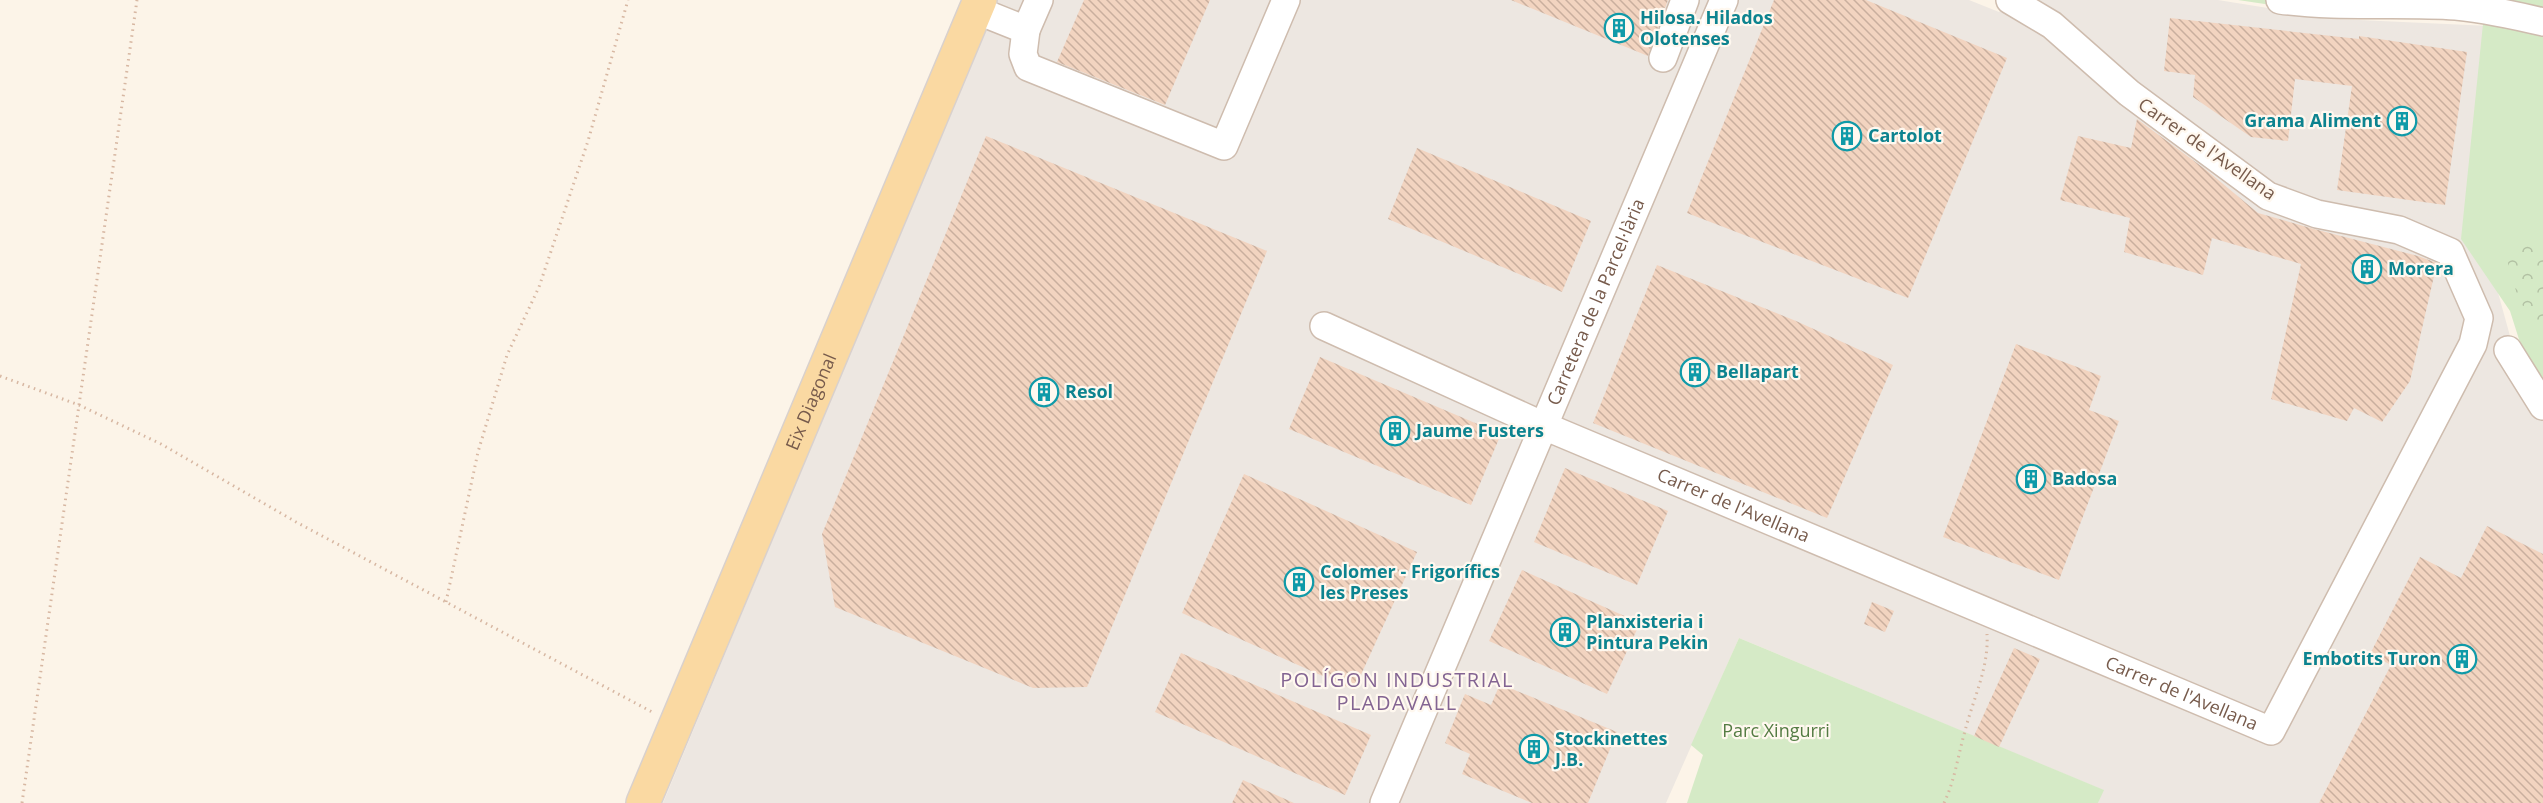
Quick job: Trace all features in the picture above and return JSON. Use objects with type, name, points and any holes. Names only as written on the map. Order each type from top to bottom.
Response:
[{"type":"main road","name":"Eix Diagonal","points":[[644,803],[978,5]]},
{"type":"street","points":[[1039,0],[1026,30],[1023,54],[1028,67],[1224,146],[1286,0]]},
{"type":"street","points":[[1663,58],[1685,0]]},
{"type":"street","name":"Carretera de la Parcel·lària","points":[[1384,803],[1724,0]]},
{"type":"street","name":"Carrer de l'Avellana","points":[[1324,326],[1544,426],[2271,731],[2473,344],[2479,318],[2450,252],[2399,230],[2317,214],[2268,196],[2129,93],[2052,25],[2010,0]]},
{"type":"street","points":[[2280,0],[2349,6],[2454,6],[2485,9],[2543,22]]},
{"type":"street","points":[[978,5],[1026,30]]},
{"type":"street","points":[[2508,350],[2543,406]]},
{"type":"path","points":[[22,803],[137,0]]},
{"type":"path","points":[[446,602],[478,452],[504,366],[539,287],[581,164],[628,0]]},
{"type":"path","points":[[0,376],[78,405],[161,444],[296,522],[677,724]]},
{"type":"path","points":[[1944,803],[1956,771],[1964,732],[1983,671],[1990,625]]},
{"type":"shaded area","points":[[997,0],[1969,0],[1999,12],[2011,0],[2218,0],[2337,19],[2490,26],[2486,249],[2510,336],[2543,390],[2543,803],[2098,803],[2103,790],[1739,638],[1666,803],[663,803]]},
{"type":"green space","points":[[2238,0],[2543,0],[2543,397],[2530,374],[2510,311],[2461,239],[2484,14],[2298,9]]},
{"type":"green space","points":[[2502,242],[2543,244],[2543,338],[2518,298]]},
{"type":"green space","name":"Parc Xingurri","points":[[1739,638],[2104,790],[2098,803],[1687,803],[1703,755],[1691,745]]},
{"type":"building","points":[[1084,0],[1210,0],[1165,105],[1057,62]]},
{"type":"building","name":"Hilosa. Hilados Olotenses","points":[[1511,0],[1668,0],[1648,56]]},
{"type":"building","name":"Cartolot","points":[[1774,0],[1866,0],[2007,58],[1908,298],[1687,213]]},
{"type":"building","points":[[2170,18],[2359,39],[2359,36],[2467,52],[2445,205],[2337,190],[2352,86],[2295,79],[2288,141],[2251,137],[2193,97],[2195,75],[2164,71]]},
{"type":"building","name":"Morera","points":[[2137,119],[2205,169],[2258,213],[2437,263],[2410,381],[2382,422],[2354,408],[2347,421],[2271,399],[2301,264],[2212,238],[2203,275],[2124,252],[2130,218],[2060,200],[2078,136],[2131,148]]},
{"type":"building","name":"Resol","points":[[986,136],[1267,251],[1087,687],[1033,688],[835,607],[822,534]]},
{"type":"building","points":[[1417,148],[1591,221],[1562,292],[1388,219]]},
{"type":"building","points":[[1657,265],[1796,321],[1893,365],[1827,518],[1593,423]]},
{"type":"building","name":"Badosa","points":[[2016,344],[2101,376],[2089,410],[2119,421],[2059,580],[1943,537]]},
{"type":"building","name":"Jaume Fusters","points":[[1320,357],[1501,434],[1471,505],[1289,429]]},
{"type":"building","points":[[1565,468],[1668,511],[1637,585],[1534,542]]},
{"type":"building","name":"Colomer - Frigorífics les Preses","points":[[1244,474],[1417,552],[1354,690],[1182,613]]},
{"type":"building","name":"Embotits Turon","points":[[2487,526],[2543,554],[2543,803],[2319,803],[2391,665],[2370,654],[2420,557],[2461,578]]},
{"type":"building","name":"Planxisteria i Pintura Pekin","points":[[1522,570],[1640,623],[1607,694],[1489,641]]},
{"type":"building","points":[[1872,602],[1894,611],[1885,632],[1864,624]]},
{"type":"building","points":[[2014,648],[2040,659],[1999,747],[1974,736]]},
{"type":"building","points":[[1181,653],[1371,735],[1345,795],[1155,712]]},
{"type":"building","name":"Stockinettes J.B.","points":[[1500,684],[1617,732],[1588,803],[1532,803],[1462,774],[1470,754],[1445,743],[1465,694],[1491,705]]},
{"type":"building","points":[[1243,780],[1294,803],[1232,803]]},
{"type":"place","name":"Hilosa. Hilados Olotenses","points":[[1619,28]]},
{"type":"place","name":"Grama Aliment","points":[[2402,121]]},
{"type":"place","name":"Cartolot","points":[[1847,136]]},
{"type":"place","name":"Morera","points":[[2367,269]]},
{"type":"place","name":"Bellapart","points":[[1695,372]]},
{"type":"place","name":"Resol","points":[[1044,392]]},
{"type":"place","name":"Jaume Fusters","points":[[1395,431]]},
{"type":"place","name":"Badosa","points":[[2031,479]]},
{"type":"place","name":"Colomer - Frigorífics les Preses","points":[[1299,582]]},
{"type":"place","name":"Planxisteria i Pintura Pekin","points":[[1565,632]]},
{"type":"place","name":"Embotits Turon","points":[[2462,659]]},
{"type":"place","name":"Stockinettes J.B.","points":[[1534,749]]},
{"type":"district","name":"POLÍGON INDUSTRIAL PLADAVALL","points":[[1397,692]]}]
